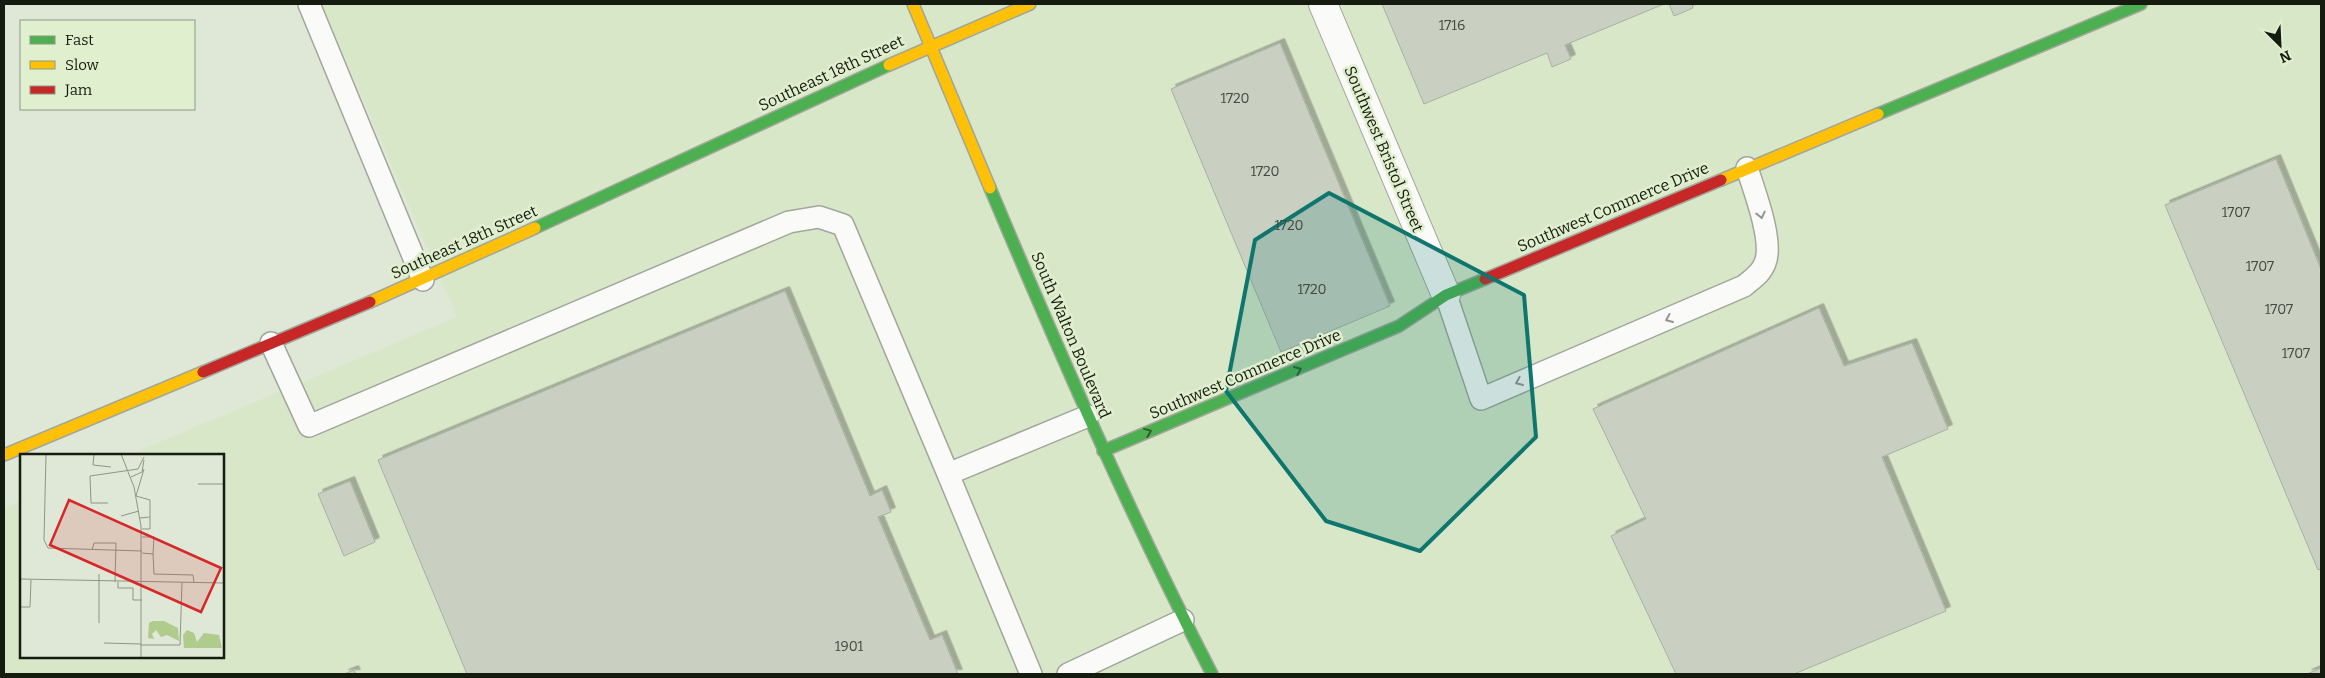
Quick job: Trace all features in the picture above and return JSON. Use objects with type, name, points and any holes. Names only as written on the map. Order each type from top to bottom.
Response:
[{"type":"street","name":"South Walton Boulevard","points":[[913,4],[1102,451],[1183,620],[1212,674]]},
{"type":"street","name":"Southeast 18th Street","points":[[4,454],[423,280],[930,46],[1030,4]]},
{"type":"street","name":"Southwest Bristol Street","points":[[1323,4],[1446,295]]},
{"type":"street","name":"Southwest Commerce Drive","points":[[1102,451],[1399,326],[1446,295],[2141,4]]},
{"type":"lane","points":[[309,4],[423,280]]},
{"type":"lane","points":[[1446,295],[1481,399],[1744,286],[1760,273],[1766,262],[1767,248],[1762,215],[1748,168]]},
{"type":"lane","points":[[271,343],[309,426],[789,222],[819,217],[843,225],[1032,674]]},
{"type":"lane","points":[[948,474],[1088,416]]},
{"type":"lane","points":[[1068,674],[1183,620]]},
{"type":"highlighted area","points":[[1329,193],[1524,295],[1536,437],[1420,551],[1326,521],[1226,391],[1255,240]]},
{"type":"shaded area","points":[[322,4],[2321,4],[2321,674],[4,674],[4,508],[20,501],[20,658],[224,658],[224,454],[131,454],[457,317]]},
{"type":"building","points":[[1382,4],[1664,4],[1565,45],[1571,59],[1552,67],[1547,53],[1424,104]]},
{"type":"building","points":[[1669,4],[1692,4],[1693,8],[1674,16]]},
{"type":"building","points":[[1280,43],[1390,306],[1281,352],[1171,89]]},
{"type":"building","points":[[2276,159],[2321,269],[2321,569],[2318,570],[2165,205]]},
{"type":"building","points":[[785,291],[870,496],[882,490],[891,512],[878,517],[930,640],[942,635],[958,674],[467,674],[378,460]]},
{"type":"building","points":[[1819,308],[1844,366],[1912,343],[1948,429],[1882,457],[1946,611],[1794,674],[1676,674],[1611,536],[1646,519],[1593,409]]},
{"type":"building","points":[[350,481],[375,542],[344,556],[318,494]]},
{"type":"building","points":[[2321,668],[2321,674],[2307,674]]},
{"type":"building","points":[[354,670],[356,674],[344,674]]},
{"type":"traffic: fast","points":[[1878,114],[2141,4]]},
{"type":"traffic: fast","points":[[535,228],[889,65]]},
{"type":"traffic: fast","points":[[990,188],[1096,433],[1152,554],[1212,674]]},
{"type":"traffic: fast","points":[[1103,451],[1399,326],[1446,295],[1485,279]]},
{"type":"traffic: slow","points":[[913,4],[990,188]]},
{"type":"traffic: slow","points":[[889,65],[1030,4]]},
{"type":"traffic: slow","points":[[1721,180],[1878,114]]},
{"type":"traffic: slow","points":[[370,302],[535,228]]},
{"type":"traffic: slow","points":[[4,455],[203,372]]},
{"type":"traffic: jam","points":[[1485,279],[1721,180]]},
{"type":"traffic: jam","points":[[203,372],[370,302]]}]
